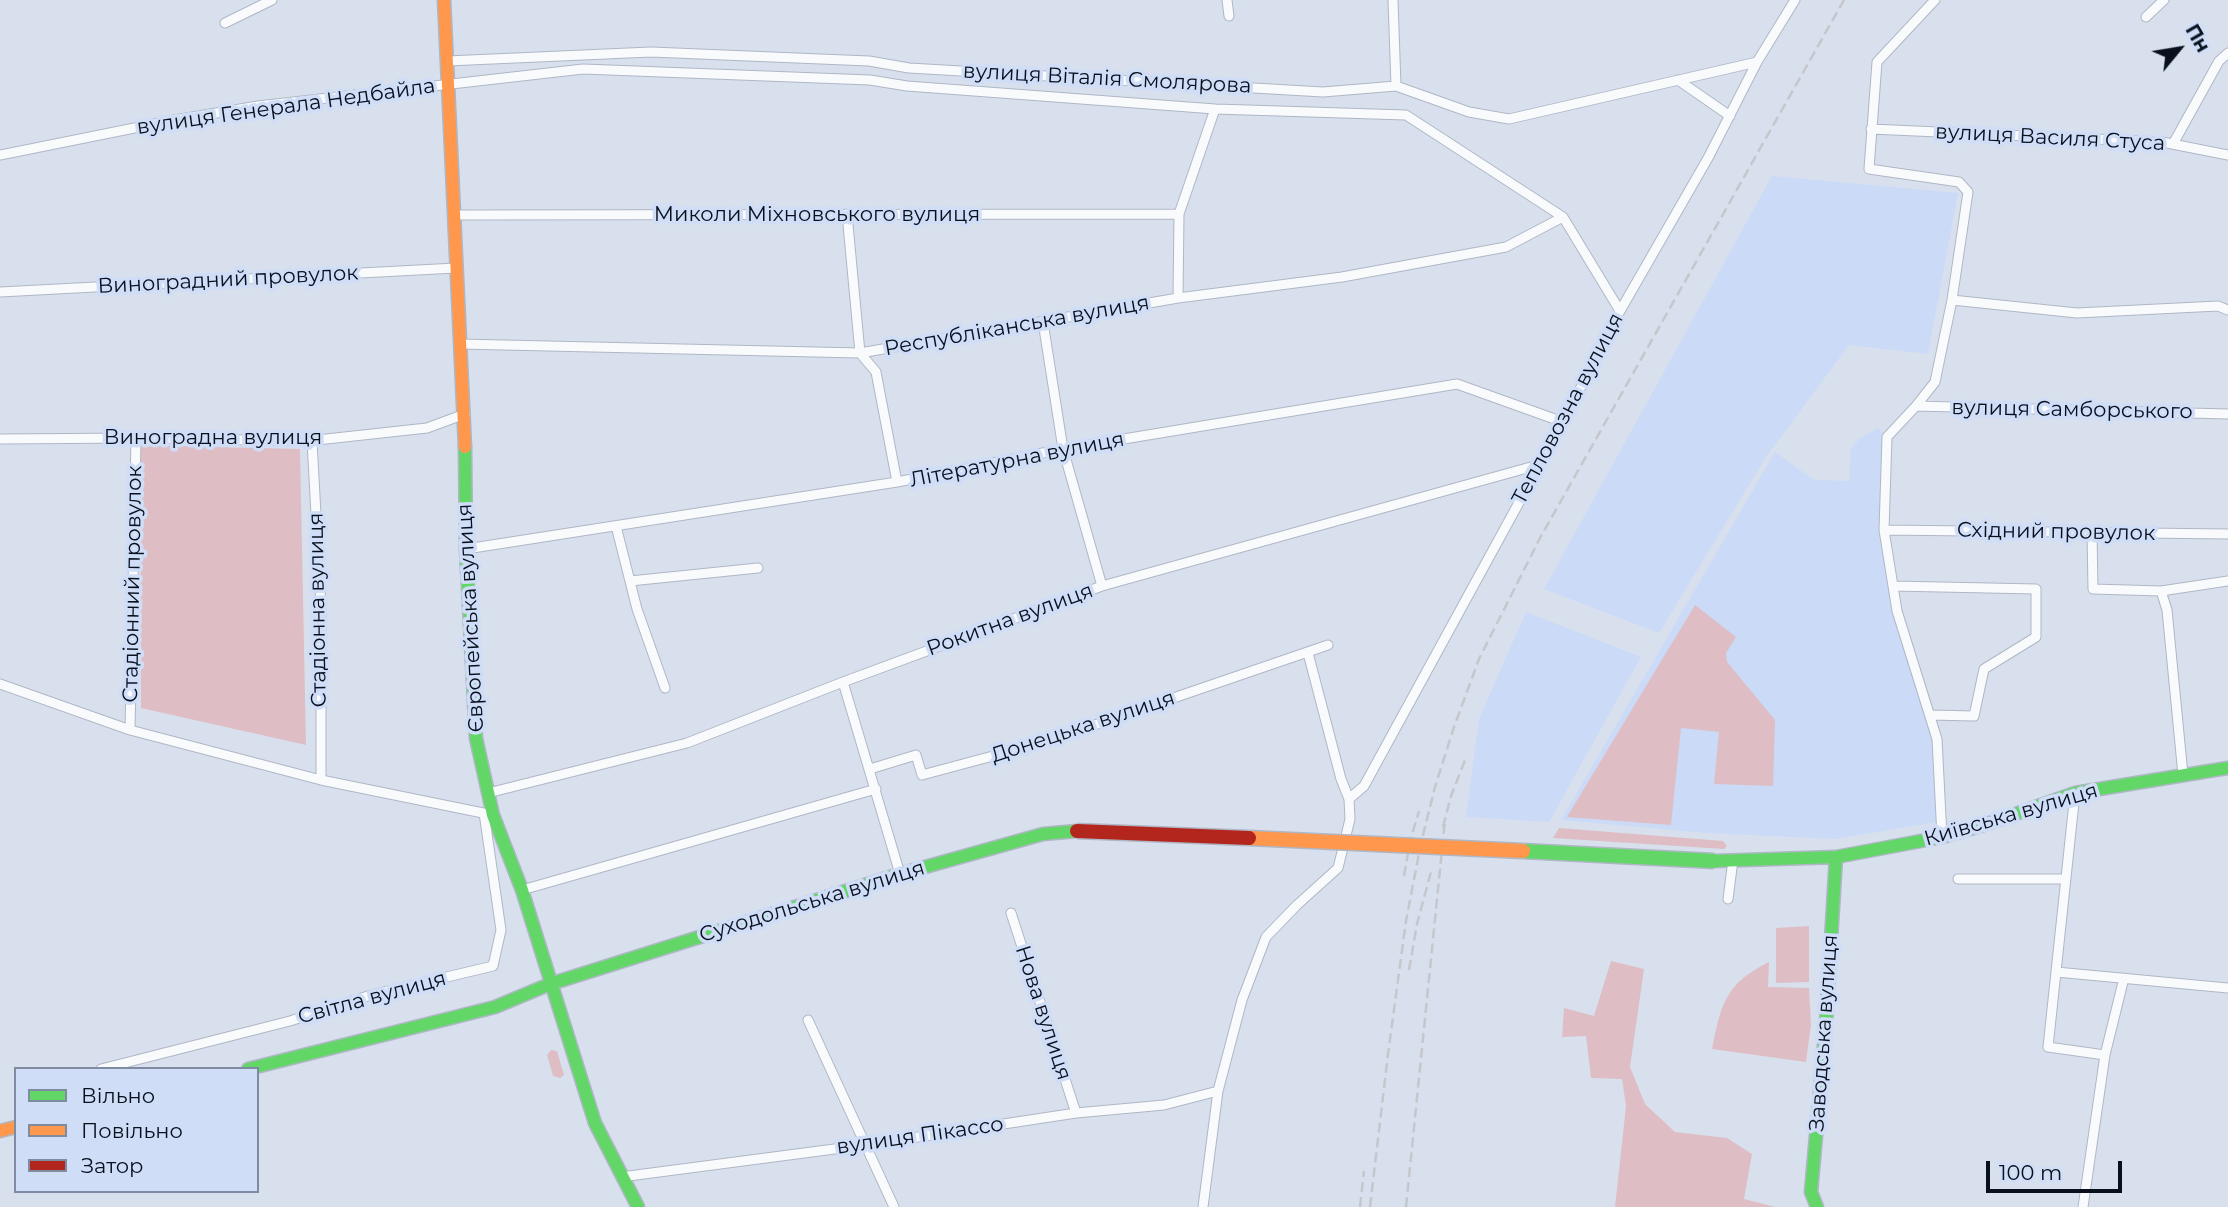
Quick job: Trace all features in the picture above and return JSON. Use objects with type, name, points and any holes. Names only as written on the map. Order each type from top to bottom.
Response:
[{"type":"main road","name":"Європейська вулиця","points":[[444,0],[459,344],[465,414],[466,550],[476,738],[488,793],[489,814],[522,890],[595,1124],[638,1207]]},
{"type":"main road","name":"Київська вулиця","points":[[1714,861],[1836,857],[1942,837],[2075,793],[2228,768]]},
{"type":"main road","name":"Суходольська вулиця","points":[[256,1067],[495,1007],[550,984],[900,874],[1043,834],[1077,831],[1714,861]]},
{"type":"main road","name":"Заводська вулиця","points":[[1817,1207],[1811,1192],[1826,1023],[1836,857]]},
{"type":"street","points":[[225,23],[272,0]]},
{"type":"street","points":[[1227,0],[1229,16]]},
{"type":"street","points":[[1393,0],[1396,86]]},
{"type":"street","name":"Тепловозна вулиця","points":[[1349,799],[1364,786],[1563,422],[1620,311],[1702,170],[1757,62],[1795,0]]},
{"type":"street","points":[[1935,0],[1877,62],[1869,169],[1959,182],[1968,192],[1952,300],[1935,382],[1888,437],[1884,530],[1897,611],[1937,738],[1942,837]]},
{"type":"street","points":[[2146,18],[2164,0]]},
{"type":"street","name":"вулиця Віталія Смолярова","points":[[447,61],[665,53],[869,61],[909,68],[1323,92],[1396,86],[1469,112],[1509,119],[1757,62]]},
{"type":"street","points":[[2173,144],[2219,61],[2228,53]]},
{"type":"street","name":"вулиця Віталія Смолярова","points":[[448,83],[583,69],[870,80],[907,86],[1215,109],[1406,115],[1563,217],[1620,311]]},
{"type":"street","points":[[1678,80],[1730,116]]},
{"type":"street","name":"вулиця Генерала Недбайла","points":[[0,155],[258,106],[448,83]]},
{"type":"street","points":[[1178,298],[1179,214],[1215,109]]},
{"type":"street","name":"вулиця Василя Стуса","points":[[1871,129],[2148,142],[2228,155]]},
{"type":"street","points":[[847,214],[860,353],[876,372],[897,482]]},
{"type":"street","name":"Миколи Міхновського вулиця","points":[[454,215],[1179,214]]},
{"type":"street","name":"Республіканська вулиця","points":[[459,344],[860,353],[1178,298],[1342,277],[1506,247],[1563,217]]},
{"type":"street","name":"Виноградний провулок","points":[[0,292],[456,268]]},
{"type":"street","points":[[1952,300],[2077,313],[2218,306],[2228,310]]},
{"type":"street","points":[[1043,321],[1063,449],[1102,586]]},
{"type":"street","name":"Літературна вулиця","points":[[466,550],[897,482],[1063,449],[1457,384],[1563,422]]},
{"type":"street","name":"вулиця Самборського","points":[[1916,406],[2228,414]]},
{"type":"street","name":"Виноградна вулиця","points":[[0,439],[312,441],[427,428],[465,414]]},
{"type":"street","name":"Стадіонний провулок","points":[[130,730],[136,438]]},
{"type":"street","name":"Стадіонна вулиця","points":[[312,441],[321,607],[321,780]]},
{"type":"street","name":"Рокитна вулиця","points":[[488,793],[687,743],[1102,586],[1538,465]]},
{"type":"street","points":[[616,526],[637,609],[665,688]]},
{"type":"street","name":"Східний провулок","points":[[1884,530],[2228,534]]},
{"type":"street","points":[[2092,533],[2093,589],[2161,591],[2228,581]]},
{"type":"street","points":[[630,581],[758,569]]},
{"type":"street","points":[[1893,586],[2036,589],[2036,637],[1984,669],[1974,716],[1930,715]]},
{"type":"street","points":[[2161,591],[2167,610],[2183,775]]},
{"type":"street","name":"Донецька вулиця","points":[[870,769],[916,755],[922,775],[1045,742],[1328,645]]},
{"type":"street","points":[[1203,1207],[1218,1091],[1242,1000],[1266,937],[1338,868],[1350,819],[1349,799],[1341,779],[1308,653]]},
{"type":"street","points":[[843,682],[900,874]]},
{"type":"street","points":[[0,684],[130,730],[321,780],[489,814]]},
{"type":"street","points":[[522,890],[876,789]]},
{"type":"street","points":[[2075,793],[2048,1047],[2105,1055]]},
{"type":"street","name":"Світла вулиця","points":[[109,1067],[290,1021],[371,995],[493,966],[501,930],[489,814]]},
{"type":"street","points":[[1728,899],[1733,860]]},
{"type":"street","points":[[1958,879],[2066,879]]},
{"type":"street","name":"Нова вулиця","points":[[1011,913],[1076,1113]]},
{"type":"street","points":[[2056,972],[2228,988]]},
{"type":"street","points":[[2083,1207],[2105,1055],[2124,978]]},
{"type":"street","points":[[808,1020],[894,1207]]},
{"type":"street","name":"вулиця Пікассо","points":[[621,1177],[865,1145],[1076,1113],[1164,1105],[1218,1091]]},
{"type":"shaded area","points":[[1772,176],[1958,193],[1928,354],[1849,345],[1766,457],[1659,633],[1544,589]]},
{"type":"shaded area","points":[[1878,428],[1885,435],[1881,530],[1933,738],[1938,822],[1836,839],[1705,833],[1561,820],[1775,452],[1814,480],[1849,481],[1851,449],[1860,438]]},
{"type":"shaded area","points":[[140,445],[300,449],[306,745],[141,708]]},
{"type":"shaded area","points":[[1695,605],[1736,637],[1726,653],[1727,662],[1775,720],[1773,786],[1714,784],[1719,732],[1681,728],[1671,825],[1567,817]]},
{"type":"shaded area","points":[[1526,612],[1641,657],[1549,822],[1466,817],[1479,719]]},
{"type":"shaded area","points":[[1559,828],[1723,841],[1727,846],[1724,849],[1553,838]]},
{"type":"shaded area","points":[[1809,926],[1809,982],[1776,983],[1776,928]]},
{"type":"shaded area","points":[[1611,961],[1644,969],[1630,1067],[1645,1104],[1675,1132],[1727,1138],[1752,1154],[1744,1199],[1775,1207],[1615,1207],[1626,1106],[1622,1079],[1591,1078],[1586,1036],[1562,1037],[1564,1008],[1594,1016]]},
{"type":"shaded area","points":[[1769,962],[1768,987],[1809,988],[1811,1025],[1806,1062],[1712,1049],[1727,997],[1743,979]]},
{"type":"shaded area","points":[[551,1050],[557,1051],[564,1075],[560,1078],[553,1076],[547,1055]]},
{"type":"railway","points":[[1370,1207],[1406,921],[1421,843],[1435,787],[1479,659],[1540,538],[1844,0]]},
{"type":"railway","points":[[1443,827],[1465,760]]},
{"type":"railway","points":[[1404,876],[1419,811]]},
{"type":"railway","points":[[1406,1207],[1445,820]]},
{"type":"railway","points":[[1409,970],[1417,924],[1432,868]]},
{"type":"railway","points":[[1360,1207],[1364,1171]]},
{"type":"traffic: fast","points":[[465,447],[466,549],[476,738],[493,815],[522,890],[595,1123],[638,1207]]},
{"type":"traffic: fast","points":[[1714,861],[1836,857],[1942,837],[2075,793],[2228,768]]},
{"type":"traffic: fast","points":[[256,1067],[495,1007],[550,984],[900,874],[1043,834],[1077,831]]},
{"type":"traffic: fast","points":[[1523,851],[1714,861]]},
{"type":"traffic: fast","points":[[1817,1207],[1811,1192],[1826,1023],[1836,857]]},
{"type":"traffic: slow","points":[[444,0],[465,447]]},
{"type":"traffic: slow","points":[[1249,838],[1523,851]]},
{"type":"traffic: slow","points":[[0,1131],[14,1128]]},
{"type":"traffic: jam","points":[[1077,831],[1249,838]]}]
